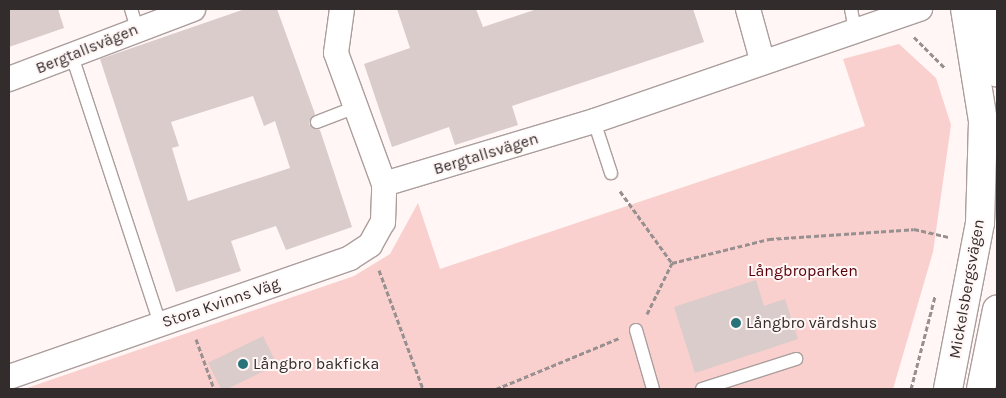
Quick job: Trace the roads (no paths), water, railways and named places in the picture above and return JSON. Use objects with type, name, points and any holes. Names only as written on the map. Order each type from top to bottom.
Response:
[{"type":"main road","name":"Mickelsbergsvägen","points":[[948,389],[980,223],[983,121],[965,9]]},
{"type":"main road","points":[[989,9],[997,72]]},
{"type":"main road","name":"Mickelsbergsvägen","points":[[981,389],[997,310]]},
{"type":"street","name":"Bergtallsvägen","points":[[9,79],[72,56],[134,19],[193,9]]},
{"type":"street","points":[[342,9],[336,53],[384,184]]},
{"type":"street","points":[[748,9],[762,60]]},
{"type":"street","name":"Bergtallsvägen","points":[[384,184],[594,121],[762,60],[853,20],[920,9]]},
{"type":"street","name":"Stora Kvinns Väg","points":[[9,377],[350,258],[370,245],[383,222],[384,184]]},
{"type":"lane","points":[[72,56],[160,324]]},
{"type":"lane","points":[[317,122],[356,107]]},
{"type":"lane","points":[[594,121],[610,173]]},
{"type":"lane","points":[[636,330],[653,389]]},
{"type":"lane","points":[[702,389],[796,358]]},
{"type":"place","name":"Långbro värdshus","points":[[736,323]]},
{"type":"place","name":"Långbro bakficka","points":[[243,364]]},
{"type":"park label","name":"Långbroparken","points":[[803,271]]}]
